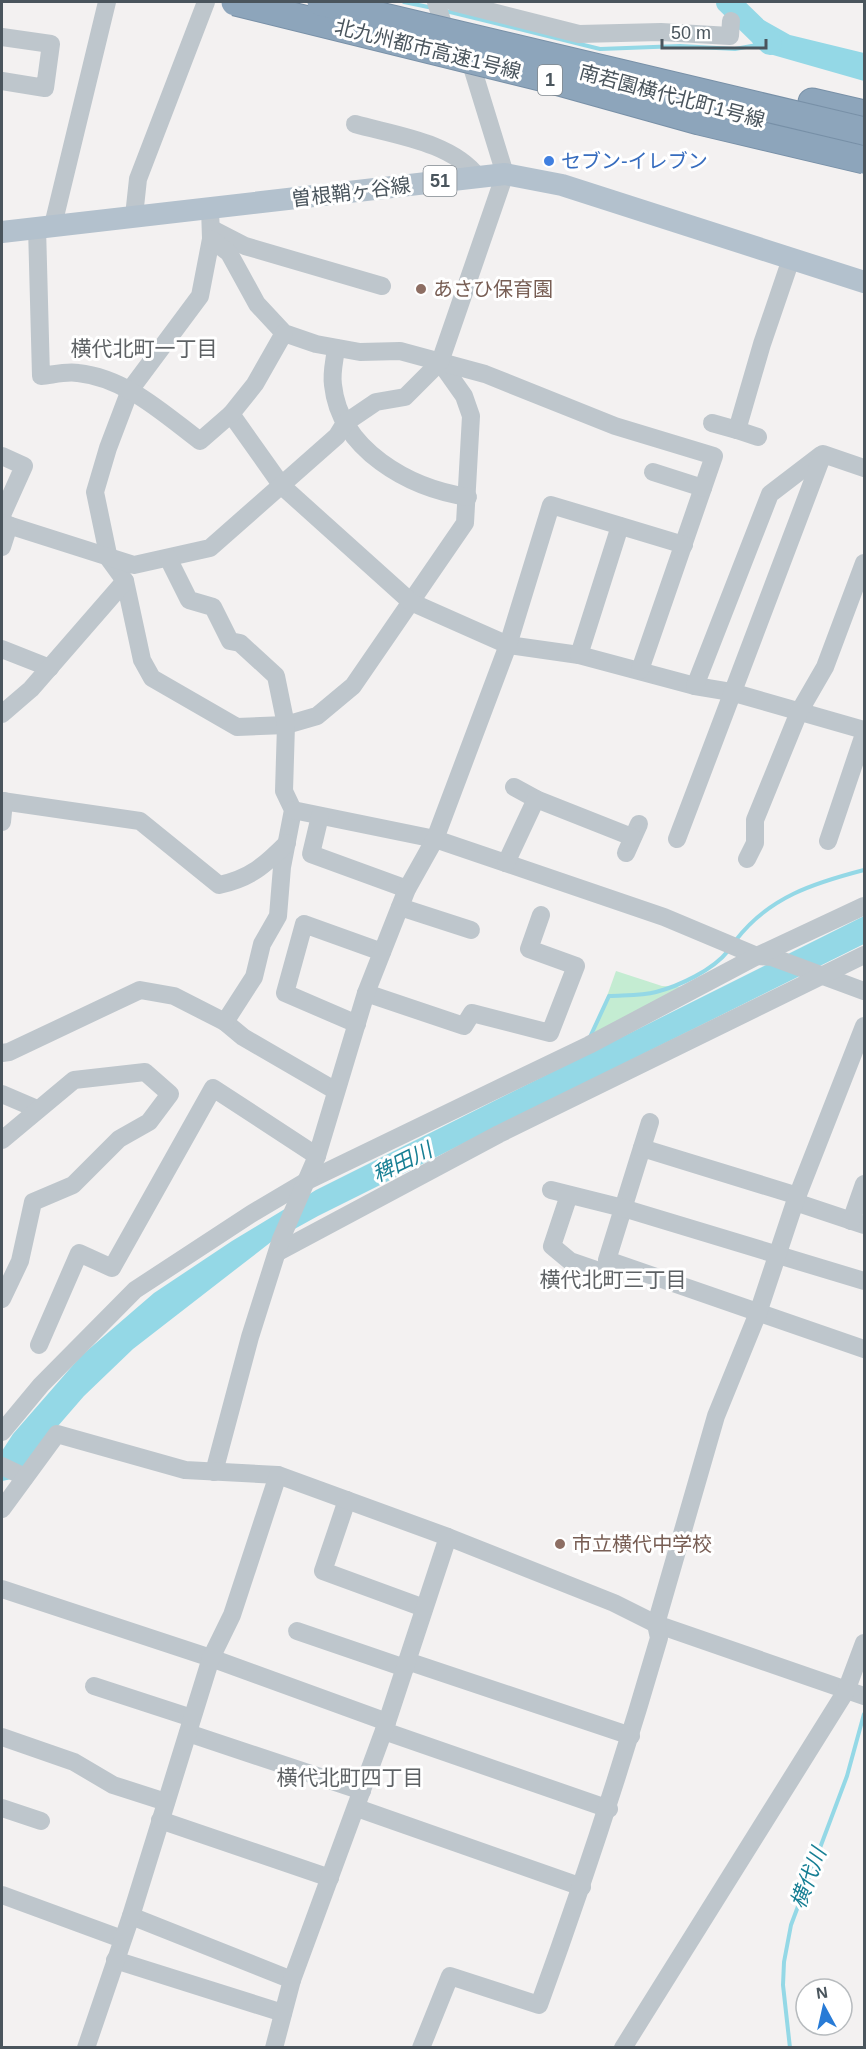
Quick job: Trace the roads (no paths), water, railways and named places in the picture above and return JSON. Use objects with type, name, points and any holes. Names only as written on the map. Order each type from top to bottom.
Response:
[{"type":"highway","name":"北九州都市高速1号線","points":[[235,2],[552,80],[699,121],[864,160]]},
{"type":"highway","name":"北九州都市高速1号線","points":[[321,2],[864,131]]},
{"type":"highway","points":[[591,65],[801,100],[864,114]]},
{"type":"highway","points":[[552,80],[703,107],[864,146]]},
{"type":"main road","name":"曽根鞘ヶ谷線","points":[[2,232],[134,216],[210,225],[477,177],[505,174],[562,185],[864,282]]},
{"type":"street","points":[[107,2],[45,226],[41,376],[78,372],[130,390],[200,441],[231,414],[255,384],[284,333]]},
{"type":"street","points":[[134,216],[138,179],[206,2]]},
{"type":"street","name":"南若園横代北町1号線","points":[[225,2],[864,169]]},
{"type":"street","name":"南若園横代北町1号線","points":[[339,2],[864,124]]},
{"type":"street","points":[[4,521],[109,559],[134,565],[210,548],[337,436],[345,423],[376,402],[405,397],[440,362],[505,174],[472,68],[444,27],[436,2]]},
{"type":"street","points":[[453,2],[579,34],[661,32],[730,36],[731,21]]},
{"type":"street","points":[[2,37],[51,44],[45,88],[2,81]]},
{"type":"street","points":[[355,124],[439,149],[470,166],[477,177]]},
{"type":"street","points":[[210,225],[200,296],[130,390],[108,448],[95,492],[109,559],[125,581],[142,660],[152,678],[237,727],[286,725],[317,716],[353,686],[465,523],[471,416],[464,396],[440,362]]},
{"type":"street","points":[[210,225],[245,246],[382,286]]},
{"type":"street","points":[[210,225],[229,253],[257,304],[284,333],[316,344],[360,352],[400,351],[485,374],[615,426],[714,456],[640,670]]},
{"type":"street","points":[[737,430],[762,344],[791,259]]},
{"type":"street","points":[[336,348],[333,385],[345,423],[366,450],[400,474],[440,493],[468,497]]},
{"type":"street","points":[[231,414],[282,486],[411,602],[508,645],[579,655],[695,686],[731,692],[864,732],[828,842]]},
{"type":"street","points":[[712,423],[758,437]]},
{"type":"street","points":[[823,454],[864,468]]},
{"type":"street","points":[[695,686],[770,494],[823,454]]},
{"type":"street","points":[[677,839],[823,454]]},
{"type":"street","points":[[2,456],[24,466],[4,521],[2,547]]},
{"type":"street","points":[[653,472],[703,488]]},
{"type":"street","points":[[214,1472],[250,1337],[280,1246],[316,1156],[366,993],[407,889],[435,839],[508,645],[551,505],[684,545]]},
{"type":"street","points":[[579,655],[620,526]]},
{"type":"street","points":[[168,558],[189,600],[213,607],[230,641],[240,643],[276,676],[286,725],[284,791],[293,810],[278,916],[262,944],[254,977],[225,1022]]},
{"type":"street","points":[[747,859],[755,843],[755,820],[799,712],[825,667],[864,563]]},
{"type":"street","points":[[2,714],[31,689],[125,581]]},
{"type":"street","points":[[2,649],[50,668]]},
{"type":"street","points":[[514,786],[536,799],[632,838]]},
{"type":"street","points":[[506,863],[536,799]]},
{"type":"street","points":[[2,822],[3,801],[140,822],[219,885],[242,880],[265,865],[287,843]]},
{"type":"street","points":[[293,810],[435,839],[664,917],[864,991]]},
{"type":"street","points":[[320,816],[311,854],[407,889]]},
{"type":"street","points":[[400,906],[471,930]]},
{"type":"street","points":[[2,1432],[41,1385],[135,1290],[303,1186],[864,906]]},
{"type":"street","points":[[366,993],[464,1026],[472,1013],[550,1034],[576,966],[529,950],[541,915]]},
{"type":"street","points":[[357,1024],[285,993],[304,924],[382,952]]},
{"type":"street","points":[[280,1246],[499,1134],[864,956]]},
{"type":"street","points":[[2,1053],[9,1052],[140,990],[174,996],[225,1022],[243,1037],[336,1091]]},
{"type":"street","points":[[421,2048],[450,1976],[539,2005],[609,1809],[631,1736],[659,1638],[656,1624],[716,1416],[758,1313],[797,1199],[864,1026]]},
{"type":"street","points":[[2,1140],[74,1080],[145,1072],[170,1094],[149,1122],[119,1139],[73,1185],[33,1202],[20,1261],[2,1299]]},
{"type":"street","points":[[39,1345],[79,1252],[112,1268],[213,1088],[316,1156]]},
{"type":"street","points":[[2,1094],[37,1109]]},
{"type":"street","points":[[650,1122],[607,1260],[864,1349]]},
{"type":"street","points":[[642,1148],[797,1199],[858,1223],[864,1184]]},
{"type":"street","points":[[551,1190],[623,1208],[864,1281]]},
{"type":"street","points":[[569,1194],[552,1246],[570,1261],[599,1271]]},
{"type":"street","points":[[2,1509],[57,1434],[186,1470],[278,1475],[448,1537],[614,1603],[656,1624],[857,1694]]},
{"type":"street","points":[[2,1466],[25,1477]]},
{"type":"street","points":[[86,2047],[131,1916],[211,1658],[232,1615],[278,1475]]},
{"type":"street","points":[[347,1500],[323,1571],[424,1608]]},
{"type":"street","points":[[274,2048],[292,1980],[360,1799],[448,1537]]},
{"type":"street","points":[[2,1589],[211,1658],[385,1726],[609,1809]]},
{"type":"street","points":[[297,1632],[406,1664],[631,1736]]},
{"type":"street","points":[[623,2048],[857,1694],[864,1643]]},
{"type":"street","points":[[94,1686],[360,1799],[582,1887]]},
{"type":"street","points":[[2,1737],[74,1762],[114,1785],[166,1802]]},
{"type":"street","points":[[2,1808],[40,1821]]},
{"type":"street","points":[[160,1820],[330,1878]]},
{"type":"street","points":[[2,1895],[122,1940]]},
{"type":"street","points":[[131,1916],[292,1980]]},
{"type":"street","points":[[115,1960],[283,2013]]},
{"type":"water","points":[[756,16],[790,35],[864,53],[864,81],[766,53],[753,44],[748,20]]},
{"type":"water","name":"稗田川","points":[[864,916],[864,944],[318,1216],[271,1242],[133,1349],[84,1396],[12,1479],[2,1481],[2,1451],[13,1434],[81,1356],[154,1293],[232,1241],[316,1190]]},
{"type":"waterway","points":[[404,2],[433,8]]},
{"type":"waterway","points":[[728,2],[770,43]]},
{"type":"waterway","points":[[446,11],[600,49],[680,46],[735,49],[757,45]]},
{"type":"waterway","points":[[736,940],[749,925],[778,902],[828,880],[864,870]]},
{"type":"waterway","points":[[590,1037],[609,996],[645,994],[675,986],[705,971],[728,951]]},
{"type":"waterway","name":"横代川","points":[[790,2048],[783,1985],[784,1962],[791,1925],[847,1776],[864,1714]]},
{"type":"place","name":"セブン-イレブン","points":[[549,161]]},
{"type":"place","name":"あさひ保育園","points":[[421,289]]},
{"type":"place","name":"市立横代中学校","points":[[560,1544]]},
{"type":"district","name":"横代北町一丁目","points":[[144,348]]},
{"type":"district","name":"横代北町三丁目","points":[[613,1279]]},
{"type":"district","name":"横代北町四丁目","points":[[350,1777]]}]
